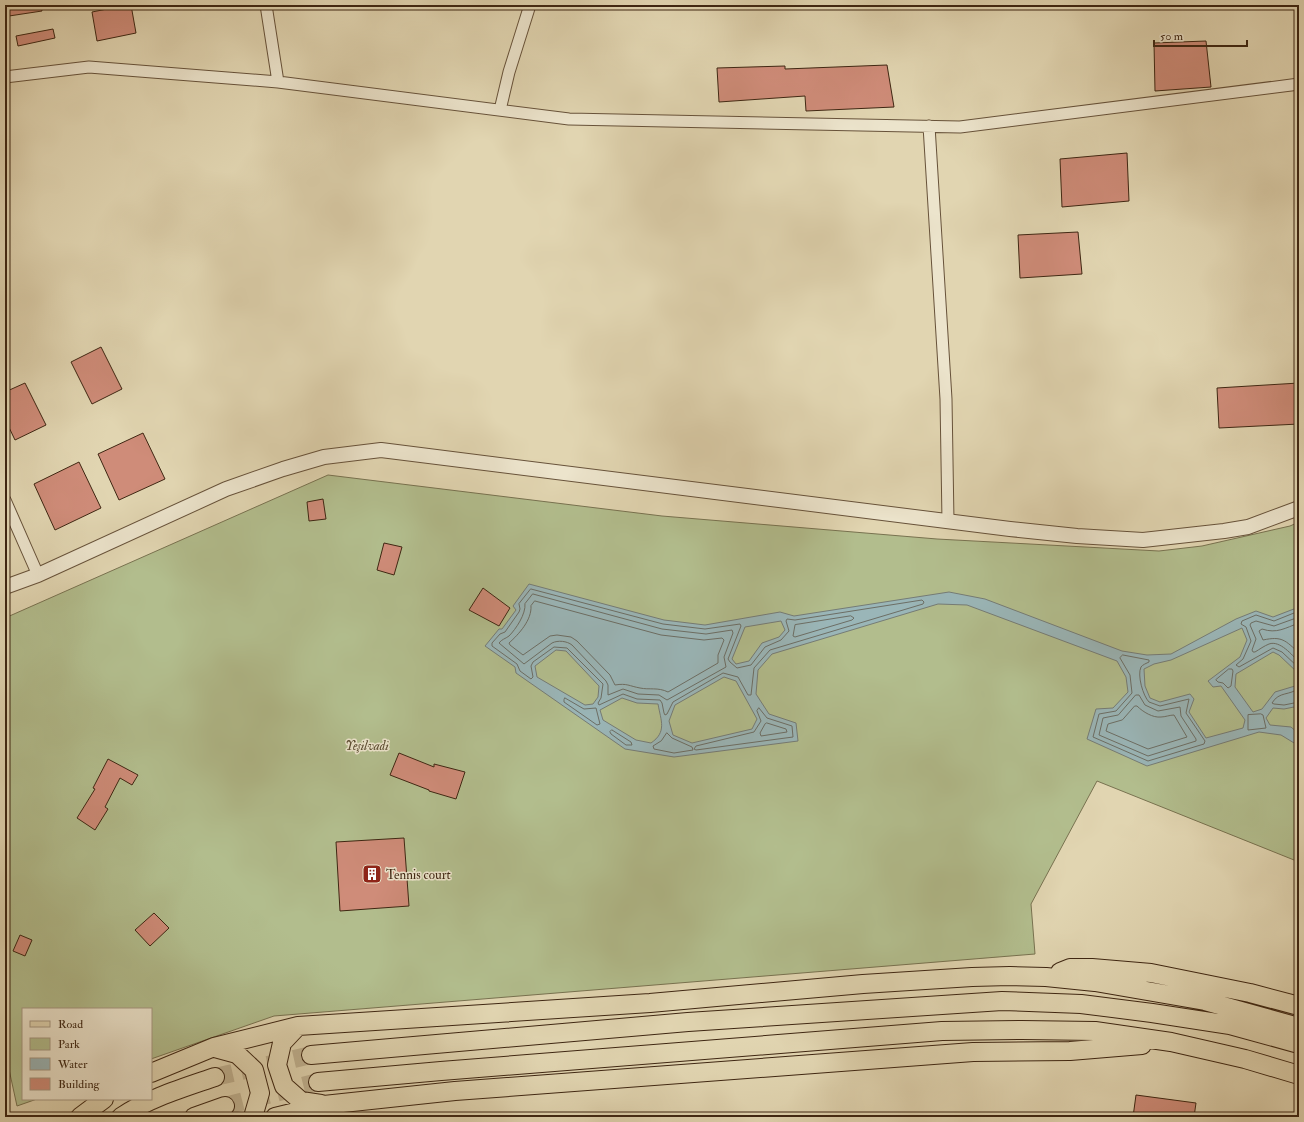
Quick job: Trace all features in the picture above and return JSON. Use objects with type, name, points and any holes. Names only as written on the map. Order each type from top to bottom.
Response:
[{"type":"main road","points":[[1046,977],[1070,968],[1092,968],[1151,973],[1250,993],[1299,1006]]},
{"type":"main road","points":[[152,1073],[214,1048],[298,1026],[650,1003],[863,984],[956,978],[1010,976],[1046,977],[1095,982],[1205,1001],[1291,1025],[1299,1030]]},
{"type":"main road","points":[[311,1055],[688,1022],[1002,1001],[1081,1004],[1152,1013],[1230,1025],[1299,1044]]},
{"type":"main road","points":[[298,1026],[282,1043],[277,1065],[284,1086],[301,1101],[324,1105]]},
{"type":"main road","points":[[318,1082],[942,1031],[1022,1030],[1095,1031],[1171,1042],[1245,1059],[1299,1075]]},
{"type":"main road","points":[[275,1117],[324,1105],[463,1090],[973,1052],[1070,1051],[1171,1042]]},
{"type":"main road","points":[[214,1048],[237,1054],[254,1070],[260,1093],[253,1117]]},
{"type":"main road","points":[[121,1117],[136,1107],[185,1087],[215,1077]]},
{"type":"main road","points":[[80,1117],[103,1100]]},
{"type":"main road","points":[[194,1117],[225,1106]]},
{"type":"street","points":[[266,5],[278,82]]},
{"type":"street","points":[[500,110],[509,72],[530,5]]},
{"type":"street","points":[[5,77],[89,67],[278,82],[569,119],[960,127],[1299,84]]},
{"type":"street","points":[[929,126],[946,399],[948,521]]},
{"type":"street","points":[[5,587],[38,576],[226,489],[283,469],[324,457],[381,450],[1077,536],[1143,540],[1210,533],[1248,526],[1299,508]]},
{"type":"street","points":[[5,500],[38,576]]},
{"type":"green space","name":"Yeşilvadi","points":[[328,475],[662,516],[937,539],[1159,551],[1202,546],[1290,526],[1299,522],[1299,862],[1097,781],[1031,904],[1035,954],[274,1016],[152,1059],[152,1008],[22,1008],[22,1100],[34,1100],[17,1106],[5,1051],[5,618]]},
{"type":"water","points":[[529,584],[664,620],[705,625],[780,612],[794,616],[949,592],[985,599],[1122,651],[1147,655],[1171,654],[1236,619],[1256,611],[1273,617],[1299,607],[1299,706],[1284,709],[1273,708],[1266,718],[1270,725],[1291,727],[1299,734],[1299,746],[1281,735],[1259,732],[1147,766],[1087,739],[1096,709],[1113,708],[1128,692],[1126,677],[1117,661],[967,605],[938,604],[772,654],[758,670],[756,694],[769,714],[796,723],[798,741],[674,757],[625,749],[516,673],[515,667],[485,646],[499,629],[502,629],[516,610],[513,606]],"holes":[[[781,621],[785,630],[779,637],[762,643],[749,661],[736,664],[732,659],[745,627]],[[1242,628],[1247,640],[1240,657],[1208,681],[1213,687],[1221,686],[1245,720],[1243,728],[1206,738],[1189,712],[1194,699],[1190,694],[1160,702],[1150,698],[1145,686],[1144,669],[1154,664],[1171,660]],[[556,650],[566,651],[599,686],[598,697],[593,704],[585,705],[537,677],[535,666]],[[1273,652],[1279,655],[1298,673],[1295,686],[1275,692],[1262,709],[1253,712],[1235,687],[1236,674]],[[724,677],[736,681],[757,719],[752,729],[692,743],[673,735],[669,721],[675,705]],[[622,698],[637,703],[658,704],[662,726],[659,735],[651,743],[636,740],[603,720],[600,710]]]},
{"type":"building","points":[[8,5],[41,5],[42,11],[9,16]]},
{"type":"building","points":[[131,5],[136,33],[97,41],[92,12]]},
{"type":"building","points":[[53,29],[55,38],[18,46],[16,36]]},
{"type":"building","points":[[1206,41],[1211,87],[1155,91],[1154,43]]},
{"type":"building","points":[[887,65],[894,107],[806,111],[805,96],[719,102],[717,68],[785,66],[785,69]]},
{"type":"building","points":[[1127,153],[1129,201],[1062,207],[1060,159]]},
{"type":"building","points":[[1078,232],[1082,274],[1020,278],[1018,235]]},
{"type":"building","points":[[101,347],[122,389],[92,404],[71,362]]},
{"type":"building","points":[[25,383],[46,425],[15,440],[5,419],[5,392]]},
{"type":"building","points":[[1299,383],[1299,424],[1219,428],[1217,388]]},
{"type":"building","points":[[143,433],[165,479],[119,500],[98,454]]},
{"type":"building","points":[[79,462],[101,508],[55,530],[34,484]]},
{"type":"building","points":[[323,499],[326,519],[309,521],[307,502]]},
{"type":"building","points":[[384,543],[402,547],[394,575],[377,570]]},
{"type":"building","points":[[483,588],[510,608],[499,626],[469,610]]},
{"type":"building","points":[[399,753],[434,767],[434,764],[465,772],[456,799],[429,791],[390,775]]},
{"type":"building","points":[[108,759],[138,775],[132,785],[120,778],[105,807],[108,809],[95,830],[77,818],[95,789],[93,788]]},
{"type":"building","name":"Tennis court","points":[[404,838],[409,906],[340,911],[336,842]]},
{"type":"building","points":[[154,913],[169,928],[150,946],[135,930]]},
{"type":"building","points":[[20,935],[32,940],[25,956],[13,951]]},
{"type":"building","points":[[1136,1095],[1196,1103],[1194,1117],[1133,1117]]},
{"type":"tunnel","points":[[215,1077],[311,1055]]},
{"type":"tunnel","points":[[225,1106],[318,1082]]},
{"type":"place","name":"Tennis court","points":[[372,874]]}]
